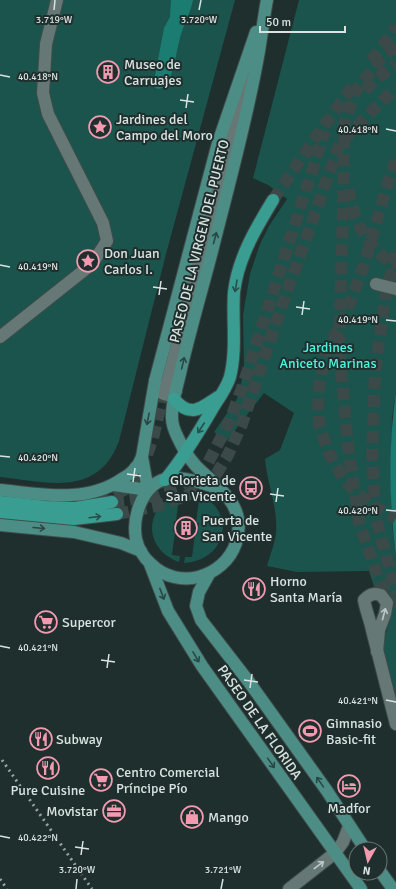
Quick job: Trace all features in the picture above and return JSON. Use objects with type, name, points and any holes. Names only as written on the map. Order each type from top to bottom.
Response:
[{"type":"highway","points":[[165,480],[186,454],[221,395],[229,378],[233,361],[234,291],[239,269],[257,226],[273,200]]},
{"type":"highway","points":[[175,395],[180,406],[192,411],[200,408],[221,395]]},
{"type":"highway","points":[[0,502],[46,507],[75,508],[112,502]]},
{"type":"highway","points":[[0,512],[74,519],[117,514]]},
{"type":"main road","name":"PASEO DE LA VIRGEN DEL PUERTO","points":[[148,490],[142,457],[218,143],[267,2]]},
{"type":"main road","name":"PASEO DE LA VIRGEN DEL PUERTO","points":[[219,488],[186,454],[173,429],[172,420],[175,395],[238,149],[258,62],[267,2]]},
{"type":"main road","points":[[0,490],[76,496],[114,485],[136,467],[142,457]]},
{"type":"main road","points":[[165,480],[186,480],[219,488],[232,502],[237,517],[238,528],[236,541],[227,559],[221,566],[209,574],[196,578],[184,579],[171,577],[150,563],[140,551],[136,540],[136,522],[139,508],[148,490],[165,480]]},
{"type":"main road","points":[[114,485],[148,490]]},
{"type":"main road","points":[[0,525],[74,532],[120,543],[140,551]]},
{"type":"main road","name":"PASEO DE LA FLORIDA","points":[[150,563],[168,611],[202,666],[361,889]]},
{"type":"main road","name":"PASEO DE LA FLORIDA","points":[[209,574],[199,592],[196,606],[201,620],[254,689],[359,841]]},
{"type":"street","points":[[0,337],[92,264],[107,241],[103,223],[48,114],[43,93],[46,44],[57,0]]},
{"type":"street","points":[[376,284],[396,289]]},
{"type":"street","points":[[161,382],[158,391],[161,394],[166,396],[175,395]]},
{"type":"street","points":[[377,652],[396,724]]},
{"type":"street","points":[[288,889],[335,853],[343,842],[349,826]]},
{"type":"green space","name":"Jardines del Campo del Moro","points":[[0,0],[235,0],[166,254],[119,441],[110,459],[98,471],[85,479],[69,482],[35,482],[0,477]]},
{"type":"green space","name":"Jardines Aniceto Marinas","points":[[299,0],[396,0],[396,392],[392,417],[391,473],[392,524],[396,556],[396,701],[382,645],[390,620],[379,590],[374,587],[369,571],[297,572],[267,566],[275,541],[276,523],[274,504],[265,459],[280,450],[294,413],[264,393],[226,442],[214,432],[237,399],[244,371],[243,315],[250,274],[260,244],[269,226],[287,199],[268,185],[253,178]]},
{"type":"green space","points":[[187,492],[186,498],[179,497],[176,521],[174,521],[173,531],[175,532],[172,555],[180,556],[179,562],[166,555],[157,546],[153,535],[152,524],[155,513],[162,504],[173,496]]},
{"type":"green space","points":[[192,492],[207,498],[216,508],[222,519],[222,531],[219,542],[211,552],[200,560],[184,563],[185,557],[192,557],[195,534],[197,534],[199,523],[196,523],[199,499],[191,499]]},
{"type":"shaded area","points":[[171,0],[193,0],[180,37],[174,66],[170,77],[165,87],[158,89],[154,87],[154,81],[164,28],[170,17]]},
{"type":"shaded area","points":[[396,392],[396,556],[390,474],[393,412]]},
{"type":"tunnel","points":[[371,61],[396,27]]},
{"type":"tunnel","points":[[396,46],[381,59],[355,92],[344,124],[339,348],[348,447],[359,522],[380,583],[396,611]]},
{"type":"tunnel","points":[[365,90],[376,79],[396,65]]},
{"type":"tunnel","points":[[273,200],[355,83]]},
{"type":"tunnel","points":[[117,514],[157,506],[186,496],[203,485],[217,473],[228,455],[242,424],[340,143],[391,92],[396,89]]},
{"type":"tunnel","points":[[112,502],[153,496],[181,485],[206,467],[230,420],[242,388],[325,131]]},
{"type":"tunnel","points":[[396,160],[364,265],[345,316],[326,351],[318,393],[319,424],[329,454],[345,481],[368,503],[396,518]]},
{"type":"tunnel","points":[[349,189],[352,206],[366,238],[377,251],[396,267]]},
{"type":"tunnel","points":[[396,253],[385,299],[375,372],[372,456],[376,518],[396,594]]},
{"type":"tunnel","points":[[98,501],[107,500],[129,487],[143,466],[153,438],[166,384]]},
{"type":"railway","points":[[2,760],[92,889]]},
{"type":"railway","points":[[0,879],[7,889]]},
{"type":"place","name":"Museo de Carruajes","points":[[108,72]]},
{"type":"place","name":"Jardines del Campo del Moro","points":[[100,127]]},
{"type":"place","name":"Don Juan Carlos I.","points":[[88,261]]},
{"type":"place","name":"Glorieta de San Vicente","points":[[251,488]]},
{"type":"place","name":"Puerta de San Vicente","points":[[186,528]]},
{"type":"place","name":"Horno Santa María","points":[[254,589]]},
{"type":"place","name":"Supercor","points":[[46,622]]},
{"type":"place","name":"Gimnasio Basic-fit","points":[[310,731]]},
{"type":"place","name":"Subway","points":[[41,739]]},
{"type":"place","name":"Pure Cuisine","points":[[48,768]]},
{"type":"place","name":"Centro Comercial Príncipe Pío","points":[[101,780]]},
{"type":"place","name":"Madfor","points":[[349,786]]},
{"type":"place","name":"Movistar","points":[[114,811]]},
{"type":"place","name":"Mango","points":[[192,817]]}]
